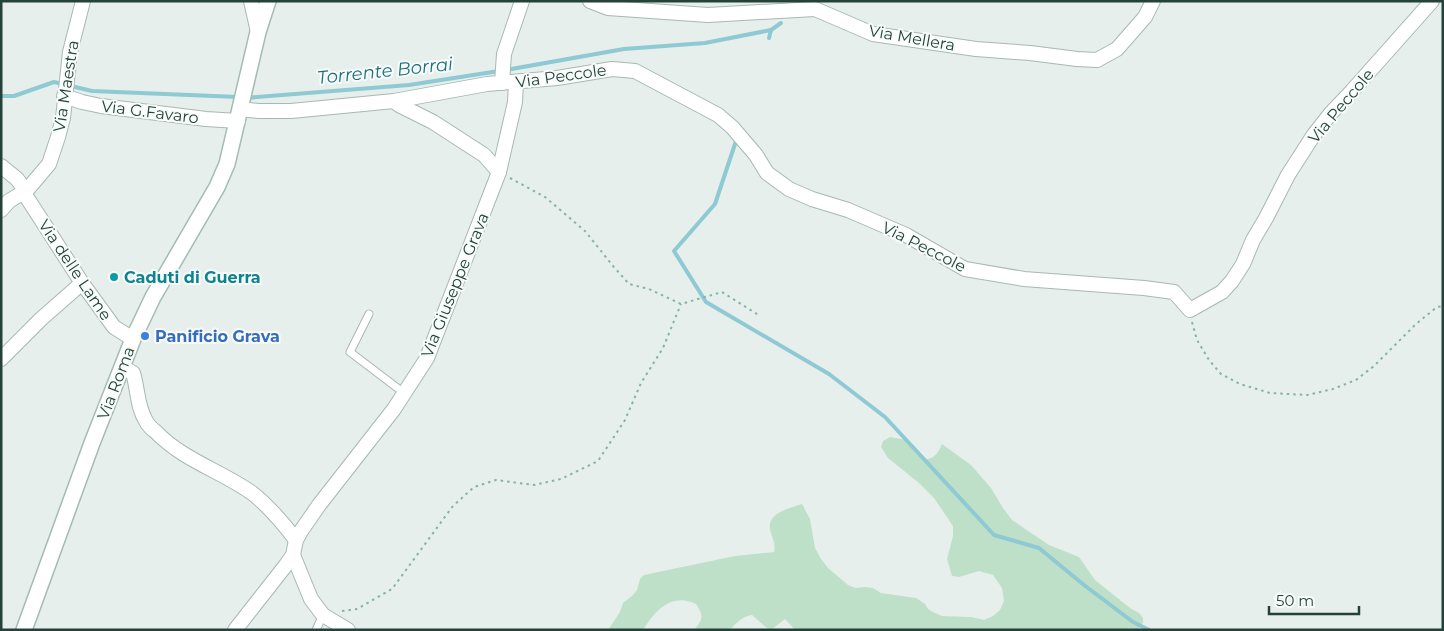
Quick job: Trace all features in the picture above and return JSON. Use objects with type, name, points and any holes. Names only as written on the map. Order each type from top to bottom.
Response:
[{"type":"main road","name":"Via Roma","points":[[24,630],[92,443],[133,339],[153,298],[218,187],[227,164],[245,81],[268,1]]},
{"type":"street","name":"Via Maestra","points":[[4,204],[25,192],[49,164],[60,131],[70,52],[83,1]]},
{"type":"street","points":[[251,1],[258,32]]},
{"type":"street","name":"Via Giuseppe Grava","points":[[296,540],[319,506],[394,409],[427,358],[500,172],[515,102],[506,80],[504,54],[522,1]]},
{"type":"street","name":"Via Mellera","points":[[590,1],[615,9],[708,15],[815,9],[873,34],[976,48],[1098,60],[1117,49],[1145,16],[1153,1]]},
{"type":"street","name":"Via Peccole","points":[[239,111],[291,111],[394,101],[506,80],[557,78],[612,69],[635,71],[718,115],[732,127],[756,155],[767,173],[789,190],[848,210],[906,235],[965,269],[1024,279],[1135,287],[1174,292],[1190,310],[1222,292],[1232,281],[1243,264],[1253,240],[1288,175],[1313,136],[1330,113],[1432,1]]},
{"type":"street","name":"Via G.Favaro","points":[[65,92],[82,102],[101,106],[206,119],[239,111]]},
{"type":"street","points":[[394,101],[433,122],[484,155],[500,172]]},
{"type":"street","name":"Via delle Lame","points":[[1,166],[17,179],[82,283],[114,327],[133,339]]},
{"type":"street","points":[[1,359],[82,283]]},
{"type":"street","points":[[122,367],[133,373],[141,411],[146,422],[161,438],[177,451],[252,494],[282,521],[296,540],[293,555],[235,630]]},
{"type":"street","points":[[293,555],[311,599],[322,615],[348,630]]},
{"type":"lane","points":[[369,314],[350,352],[404,393]]},
{"type":"lane","points":[[316,630],[322,615]]},
{"type":"path","points":[[500,172],[545,197],[585,230],[612,266],[629,284],[649,289],[681,304],[722,292],[760,316]]},
{"type":"path","points":[[322,615],[357,609],[392,589],[453,506],[474,488],[496,480],[534,485],[561,479],[598,461],[625,420],[641,383],[662,348],[681,304]]},
{"type":"path","points":[[1190,310],[1196,340],[1221,374],[1240,384],[1270,393],[1307,395],[1333,389],[1356,380],[1374,366],[1416,324],[1437,307],[1443,306]]},
{"type":"green space","points":[[890,437],[907,440],[926,459],[934,456],[942,444],[971,465],[991,488],[1012,520],[1049,545],[1079,557],[1095,580],[1139,613],[1143,618],[1143,623],[1138,630],[795,630],[785,619],[771,630],[752,615],[737,622],[730,630],[694,630],[701,617],[699,608],[696,604],[679,600],[671,602],[658,610],[643,630],[608,630],[620,612],[623,603],[637,590],[640,579],[644,575],[735,556],[774,552],[771,521],[774,516],[784,510],[802,504],[810,519],[815,548],[821,559],[828,568],[848,585],[855,588],[873,588],[881,593],[916,598],[925,604],[928,609],[942,616],[971,617],[984,620],[993,616],[1000,610],[1004,601],[1002,588],[993,575],[979,571],[959,577],[952,576],[947,559],[953,536],[953,526],[934,498],[888,458],[881,447],[883,441]]},
{"type":"waterway","name":"Torrente Borrai","points":[[769,38],[771,30],[781,23]]},
{"type":"waterway","name":"Torrente Borrai","points":[[506,70],[624,49],[705,43],[771,30]]},
{"type":"waterway","name":"Torrente Borrai","points":[[245,98],[409,85],[499,71]]},
{"type":"waterway","name":"Torrente Borrai","points":[[1,96],[14,96],[54,82],[92,91],[238,97]]},
{"type":"waterway","points":[[737,138],[715,204],[674,251],[706,302],[829,374],[885,417],[994,535],[1039,548],[1133,622],[1149,630]]},
{"type":"place","name":"Caduti di Guerra","points":[[114,277]]},
{"type":"place","name":"Panificio Grava","points":[[145,336]]}]
